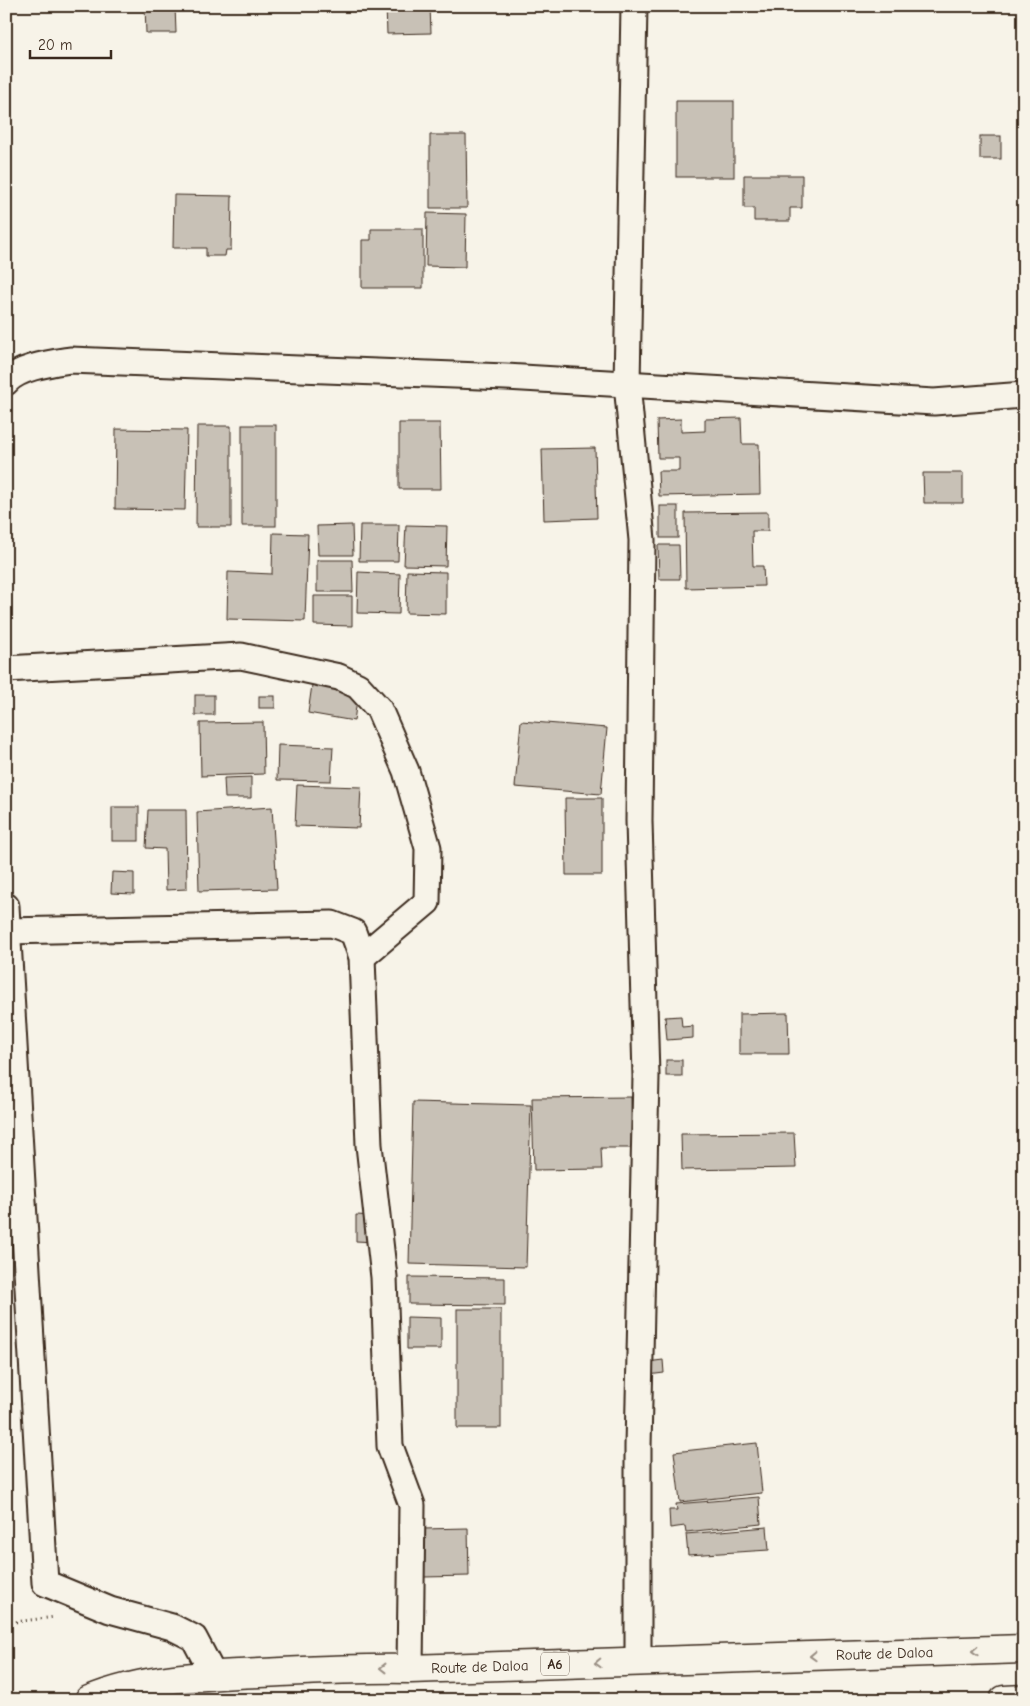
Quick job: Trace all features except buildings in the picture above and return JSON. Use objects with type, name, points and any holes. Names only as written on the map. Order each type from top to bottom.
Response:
[{"type":"highway","name":"Route de Daloa","points":[[89,1700],[110,1691],[164,1680],[214,1676],[380,1668],[410,1669],[1024,1649]]},
{"type":"highway","points":[[1004,1700],[1024,1699]]},
{"type":"street","points":[[634,6],[627,384],[642,540],[639,820],[646,1076],[638,1447],[638,1662]]},
{"type":"street","points":[[6,382],[10,377],[43,364],[70,360],[506,377],[934,402],[1024,395]]},
{"type":"street","points":[[6,669],[241,656],[340,677],[358,686],[379,709],[406,771],[428,848],[427,902],[362,957]]},
{"type":"street","points":[[6,906],[45,1583],[110,1610],[172,1627],[194,1638],[214,1676]]},
{"type":"street","points":[[7,931],[332,924],[353,932],[362,957],[369,1145],[384,1278],[390,1446],[412,1505],[410,1669]]}]
